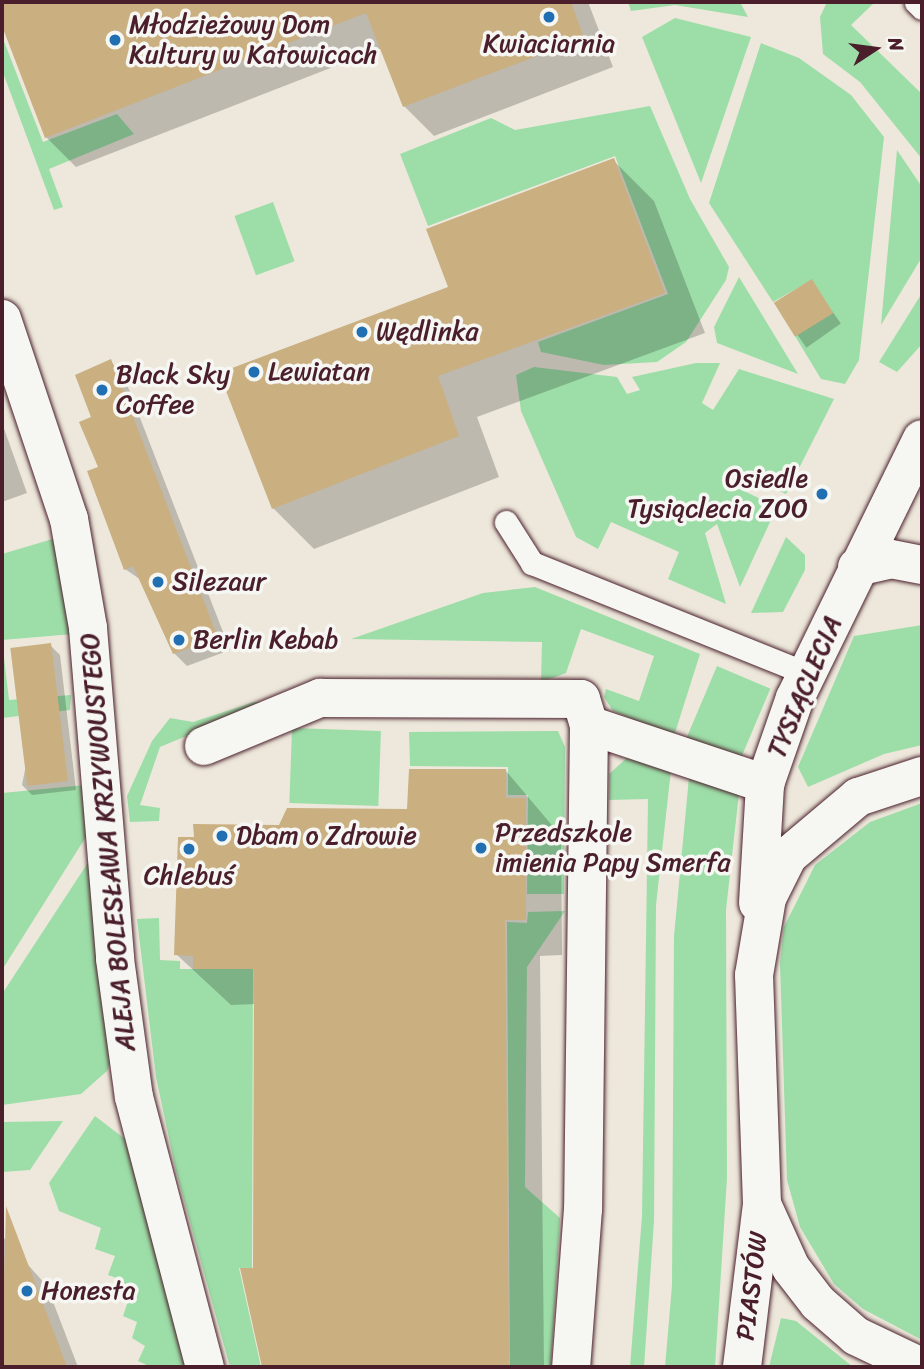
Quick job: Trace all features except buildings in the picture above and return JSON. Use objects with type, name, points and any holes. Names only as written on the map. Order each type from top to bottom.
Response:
[{"type":"street","name":"ALEJA BOLESŁAWA KRZYWOUSTEGO","points":[[2,319],[69,519],[88,628],[115,960],[134,1097],[205,1367]]},
{"type":"street","name":"TYSIĄCLECIA","points":[[754,954],[765,784],[806,673],[922,439]]},
{"type":"street","points":[[857,567],[891,559],[922,565]]},
{"type":"street","points":[[204,746],[320,698],[581,699],[589,725],[583,1209],[571,1367]]},
{"type":"street","points":[[589,725],[765,784]]},
{"type":"street","points":[[921,1367],[856,1336],[818,1303],[791,1268],[762,1204],[754,954],[767,898],[788,856],[811,830],[878,786],[922,776]]},
{"type":"street","name":"PIASTÓW","points":[[742,1367],[762,1204]]},
{"type":"lane","points":[[916,2],[922,8]]},
{"type":"lane","points":[[506,522],[532,563],[806,673]]},
{"type":"green space","points":[[628,2],[740,2],[748,17],[675,5],[631,11]]},
{"type":"green space","points":[[827,2],[875,2],[851,25],[922,94],[922,159],[860,82],[823,54],[820,17]]},
{"type":"green space","points":[[675,18],[751,37],[701,183],[642,37]]},
{"type":"green space","points":[[2,36],[43,142],[117,114],[134,134],[49,169],[63,207],[54,210],[2,70]]},
{"type":"green space","points":[[761,43],[799,58],[851,95],[884,137],[859,360],[845,384],[821,379],[795,336],[833,313],[812,280],[773,302],[709,203]]},
{"type":"green space","points":[[650,106],[690,199],[729,267],[726,280],[686,342],[657,362],[604,365],[541,352],[538,342],[668,294],[615,156],[428,226],[400,154],[491,118],[515,130]]},
{"type":"green space","points":[[897,150],[922,187],[922,257],[881,325]]},
{"type":"green space","points":[[273,202],[295,261],[256,275],[234,216]]},
{"type":"green space","points":[[739,277],[798,374],[717,343],[714,327]]},
{"type":"green space","points":[[922,293],[922,344],[897,372],[879,362]]},
{"type":"green space","points":[[696,363],[720,363],[702,403],[713,410],[739,369],[834,399],[786,494],[741,474],[736,487],[777,507],[740,587],[717,524],[705,533],[726,604],[668,579],[679,552],[611,522],[598,549],[576,537],[521,411],[516,375],[534,367],[617,377],[627,394],[640,390],[632,377]]},
{"type":"green space","points":[[786,537],[805,555],[805,570],[783,612],[751,613]]},
{"type":"green space","points":[[56,538],[73,634],[2,640],[2,554]]},
{"type":"green space","points":[[535,587],[700,654],[674,736],[613,711],[604,697],[606,689],[639,701],[654,656],[581,629],[566,673],[541,682],[542,642],[351,639],[483,593]]},
{"type":"green space","points":[[922,625],[922,745],[884,754],[808,787],[798,767],[854,636]]},
{"type":"green space","points":[[2,640],[9,700],[71,695],[70,710],[2,718]]},
{"type":"green space","points":[[717,666],[770,689],[739,762],[686,740]]},
{"type":"green space","points":[[254,702],[267,702],[160,747],[140,805],[160,808],[159,821],[130,822],[127,796],[152,741],[170,718],[193,722]]},
{"type":"green space","points":[[292,728],[381,731],[378,806],[289,803]]},
{"type":"green space","points":[[558,731],[565,747],[564,894],[527,894],[528,795],[508,795],[508,767],[410,766],[409,732]]},
{"type":"green space","points":[[628,757],[671,770],[656,905],[654,1221],[644,1367],[630,1367],[642,1216],[648,799],[609,800],[609,774]]},
{"type":"green space","points":[[689,777],[739,793],[726,910],[727,1178],[715,1367],[665,1367],[672,1285],[674,936]]},
{"type":"green space","points":[[85,785],[89,832],[2,970],[2,793]]},
{"type":"green space","points":[[922,803],[922,1340],[863,1309],[834,1284],[800,1227],[787,1180],[780,963],[784,927],[815,865],[870,822]]},
{"type":"green space","points":[[91,858],[112,1057],[107,1071],[81,1094],[2,1105],[2,994]]},
{"type":"green space","points":[[565,911],[527,967],[525,1187],[560,1218],[551,1367],[510,1367],[507,922],[527,923],[528,912]]},
{"type":"green space","points":[[159,918],[160,960],[180,961],[180,969],[253,969],[252,1268],[239,1268],[261,1367],[230,1367],[176,1171],[156,1077],[137,919]]},
{"type":"green space","points":[[95,1116],[125,1139],[188,1367],[151,1367],[138,1361],[145,1346],[132,1338],[137,1322],[123,1316],[128,1301],[117,1297],[122,1280],[108,1275],[115,1256],[95,1249],[101,1228],[59,1211],[49,1183]]},
{"type":"green space","points":[[63,1121],[30,1170],[2,1172],[2,1122]]},
{"type":"green space","points":[[781,1318],[796,1321],[853,1367],[769,1367]]},
{"type":"place","name":"Kwiaciarnia","points":[[549,17]]},
{"type":"place","name":"Młodzieżowy Dom Kultury w Katowicach","points":[[115,40]]},
{"type":"place","name":"Wędlinka","points":[[362,332]]},
{"type":"place","name":"Lewiatan","points":[[254,372]]},
{"type":"place","name":"Black Sky Coffee","points":[[102,390]]},
{"type":"place","name":"Osiedle Tysiąclecia ZOO","points":[[822,494]]},
{"type":"place","name":"Silezaur","points":[[158,582]]},
{"type":"place","name":"Berlin Kebab","points":[[179,640]]},
{"type":"place","name":"Dbam o Zdrowie","points":[[222,836]]},
{"type":"place","name":"Przedszkole imienia Papy Smerfa","points":[[481,848]]},
{"type":"place","name":"Chlebuś","points":[[189,849]]},
{"type":"place","name":"Honesta","points":[[27,1291]]}]
